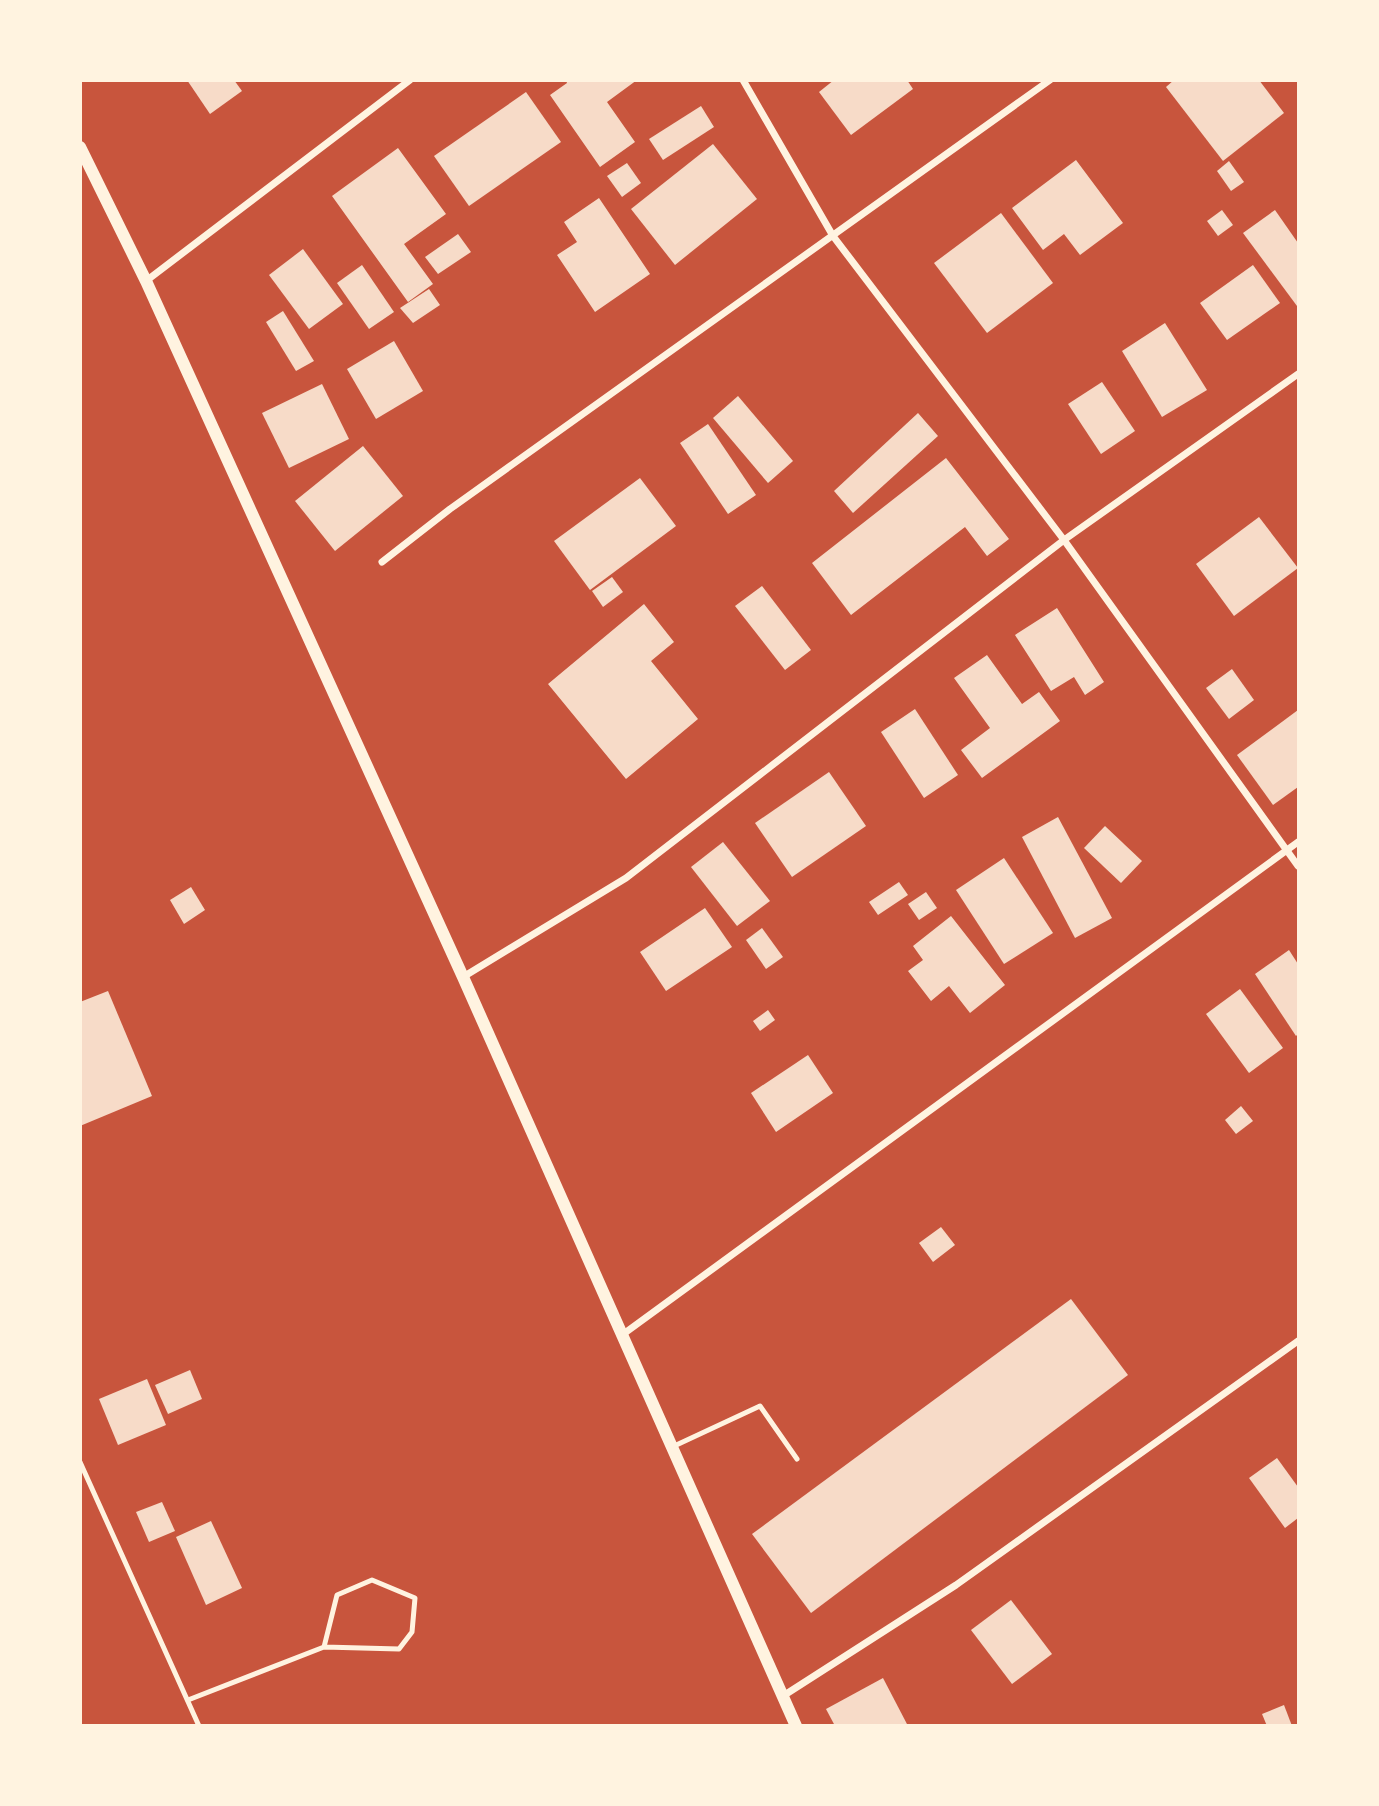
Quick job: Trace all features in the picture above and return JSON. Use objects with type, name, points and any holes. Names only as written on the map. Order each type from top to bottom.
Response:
[{"type":"street","points":[[146,281],[410,80]]},
{"type":"street","points":[[743,80],[833,236],[1064,540],[1298,866]]},
{"type":"street","points":[[382,562],[450,509],[1050,80]]},
{"type":"street","points":[[80,147],[146,281],[463,977],[796,1726]]},
{"type":"street","points":[[463,977],[626,878],[1064,540],[1298,374]]},
{"type":"street","points":[[622,1335],[1298,842]]},
{"type":"street","points":[[783,1696],[956,1585],[1298,1341]]},
{"type":"lane","points":[[672,1447],[760,1406],[797,1459]]},
{"type":"lane","points":[[80,1462],[199,1726]]},
{"type":"lane","points":[[188,1700],[324,1647],[399,1649],[412,1632],[415,1598],[372,1580],[337,1595],[324,1647]]},
{"type":"building","points":[[187,80],[234,80],[242,91],[210,114]]},
{"type":"building","points":[[566,80],[637,80],[607,102],[635,142],[600,167],[550,95],[567,83]]},
{"type":"building","points":[[834,80],[907,80],[913,89],[851,135],[819,92]]},
{"type":"building","points":[[1174,80],[1259,80],[1284,113],[1223,161],[1166,87]]},
{"type":"building","points":[[526,92],[561,142],[469,206],[434,156]]},
{"type":"building","points":[[701,106],[714,127],[663,160],[649,139]]},
{"type":"building","points":[[713,144],[757,199],[675,265],[631,209]]},
{"type":"building","points":[[398,148],[446,214],[404,244],[433,284],[408,302],[332,196]]},
{"type":"building","points":[[1076,160],[1123,223],[1080,255],[1064,234],[1043,250],[1012,208]]},
{"type":"building","points":[[1229,161],[1244,182],[1231,191],[1217,171]]},
{"type":"building","points":[[627,163],[641,183],[622,197],[607,176]]},
{"type":"building","points":[[599,198],[650,274],[595,312],[557,255],[577,242],[564,222]]},
{"type":"building","points":[[1222,210],[1233,225],[1218,236],[1207,221]]},
{"type":"building","points":[[1275,210],[1298,243],[1297,306],[1243,233]]},
{"type":"building","points":[[1001,213],[1053,283],[987,333],[934,263]]},
{"type":"building","points":[[458,234],[471,252],[438,274],[425,257]]},
{"type":"building","points":[[303,249],[343,304],[309,329],[269,275]]},
{"type":"building","points":[[362,265],[394,312],[369,329],[337,283]]},
{"type":"building","points":[[1253,265],[1280,303],[1227,340],[1200,303]]},
{"type":"building","points":[[429,289],[440,305],[413,323],[400,308]]},
{"type":"building","points":[[283,311],[314,361],[296,371],[266,322]]},
{"type":"building","points":[[1165,323],[1207,390],[1162,417],[1122,351]]},
{"type":"building","points":[[394,341],[423,391],[376,419],[347,369]]},
{"type":"building","points":[[1102,382],[1135,431],[1101,454],[1068,404]]},
{"type":"building","points":[[322,384],[349,439],[289,468],[262,413]]},
{"type":"building","points":[[738,396],[793,461],[768,483],[713,418]]},
{"type":"building","points":[[918,413],[938,436],[853,513],[834,491]]},
{"type":"building","points":[[708,424],[756,495],[728,514],[680,443]]},
{"type":"building","points":[[363,446],[403,496],[335,551],[295,501]]},
{"type":"building","points":[[946,458],[1009,539],[987,556],[965,527],[851,615],[812,563]]},
{"type":"building","points":[[640,478],[676,526],[590,590],[554,541]]},
{"type":"building","points":[[1259,517],[1298,568],[1234,616],[1196,564]]},
{"type":"building","points":[[612,577],[623,592],[603,607],[592,591]]},
{"type":"building","points":[[762,586],[811,650],[785,670],[735,606]]},
{"type":"building","points":[[644,604],[674,642],[651,661],[698,719],[626,779],[548,684]]},
{"type":"building","points":[[1057,608],[1104,682],[1085,695],[1074,677],[1051,691],[1015,635]]},
{"type":"building","points":[[987,655],[1022,704],[1039,692],[1060,721],[982,778],[961,750],[990,728],[954,678]]},
{"type":"building","points":[[1232,669],[1254,700],[1229,719],[1206,688]]},
{"type":"building","points":[[915,709],[958,775],[924,798],[881,732]]},
{"type":"building","points":[[1298,710],[1298,787],[1273,805],[1237,755]]},
{"type":"building","points":[[829,772],[866,826],[792,877],[755,823]]},
{"type":"building","points":[[1058,817],[1112,918],[1075,938],[1022,837]]},
{"type":"building","points":[[1105,826],[1142,861],[1121,883],[1084,848]]},
{"type":"building","points":[[723,842],[770,901],[737,926],[691,867]]},
{"type":"building","points":[[1004,858],[1053,933],[1004,964],[956,890]]},
{"type":"building","points":[[899,882],[908,895],[878,915],[869,902]]},
{"type":"building","points":[[191,887],[205,910],[184,924],[170,900]]},
{"type":"building","points":[[926,892],[937,908],[919,920],[908,904]]},
{"type":"building","points":[[705,908],[732,947],[666,991],[640,952]]},
{"type":"building","points":[[951,916],[1005,985],[970,1013],[949,986],[931,1001],[908,971],[923,960],[913,946]]},
{"type":"building","points":[[762,928],[783,957],[766,969],[746,940]]},
{"type":"building","points":[[1289,950],[1298,964],[1296,1036],[1255,974]]},
{"type":"building","points":[[1240,989],[1283,1048],[1249,1073],[1206,1014]]},
{"type":"building","points":[[108,991],[152,1096],[80,1126],[80,1002]]},
{"type":"building","points":[[768,1010],[775,1020],[760,1031],[753,1021]]},
{"type":"building","points":[[808,1055],[833,1093],[776,1132],[751,1093]]},
{"type":"building","points":[[1241,1106],[1253,1121],[1236,1134],[1225,1120]]},
{"type":"building","points":[[941,1227],[955,1245],[933,1262],[919,1243]]},
{"type":"building","points":[[1071,1299],[1128,1375],[811,1613],[752,1534]]},
{"type":"building","points":[[190,1370],[202,1399],[168,1414],[155,1385]]},
{"type":"building","points":[[147,1379],[166,1425],[118,1445],[99,1399]]},
{"type":"building","points":[[1277,1458],[1298,1487],[1298,1518],[1285,1528],[1249,1478]]},
{"type":"building","points":[[162,1502],[175,1531],[149,1542],[136,1512]]},
{"type":"building","points":[[211,1521],[242,1588],[206,1605],[176,1537]]},
{"type":"building","points":[[1011,1600],[1052,1654],[1012,1684],[971,1630]]},
{"type":"building","points":[[883,1678],[908,1726],[835,1726],[826,1709]]},
{"type":"building","points":[[1284,1705],[1292,1726],[1267,1726],[1262,1714]]}]
